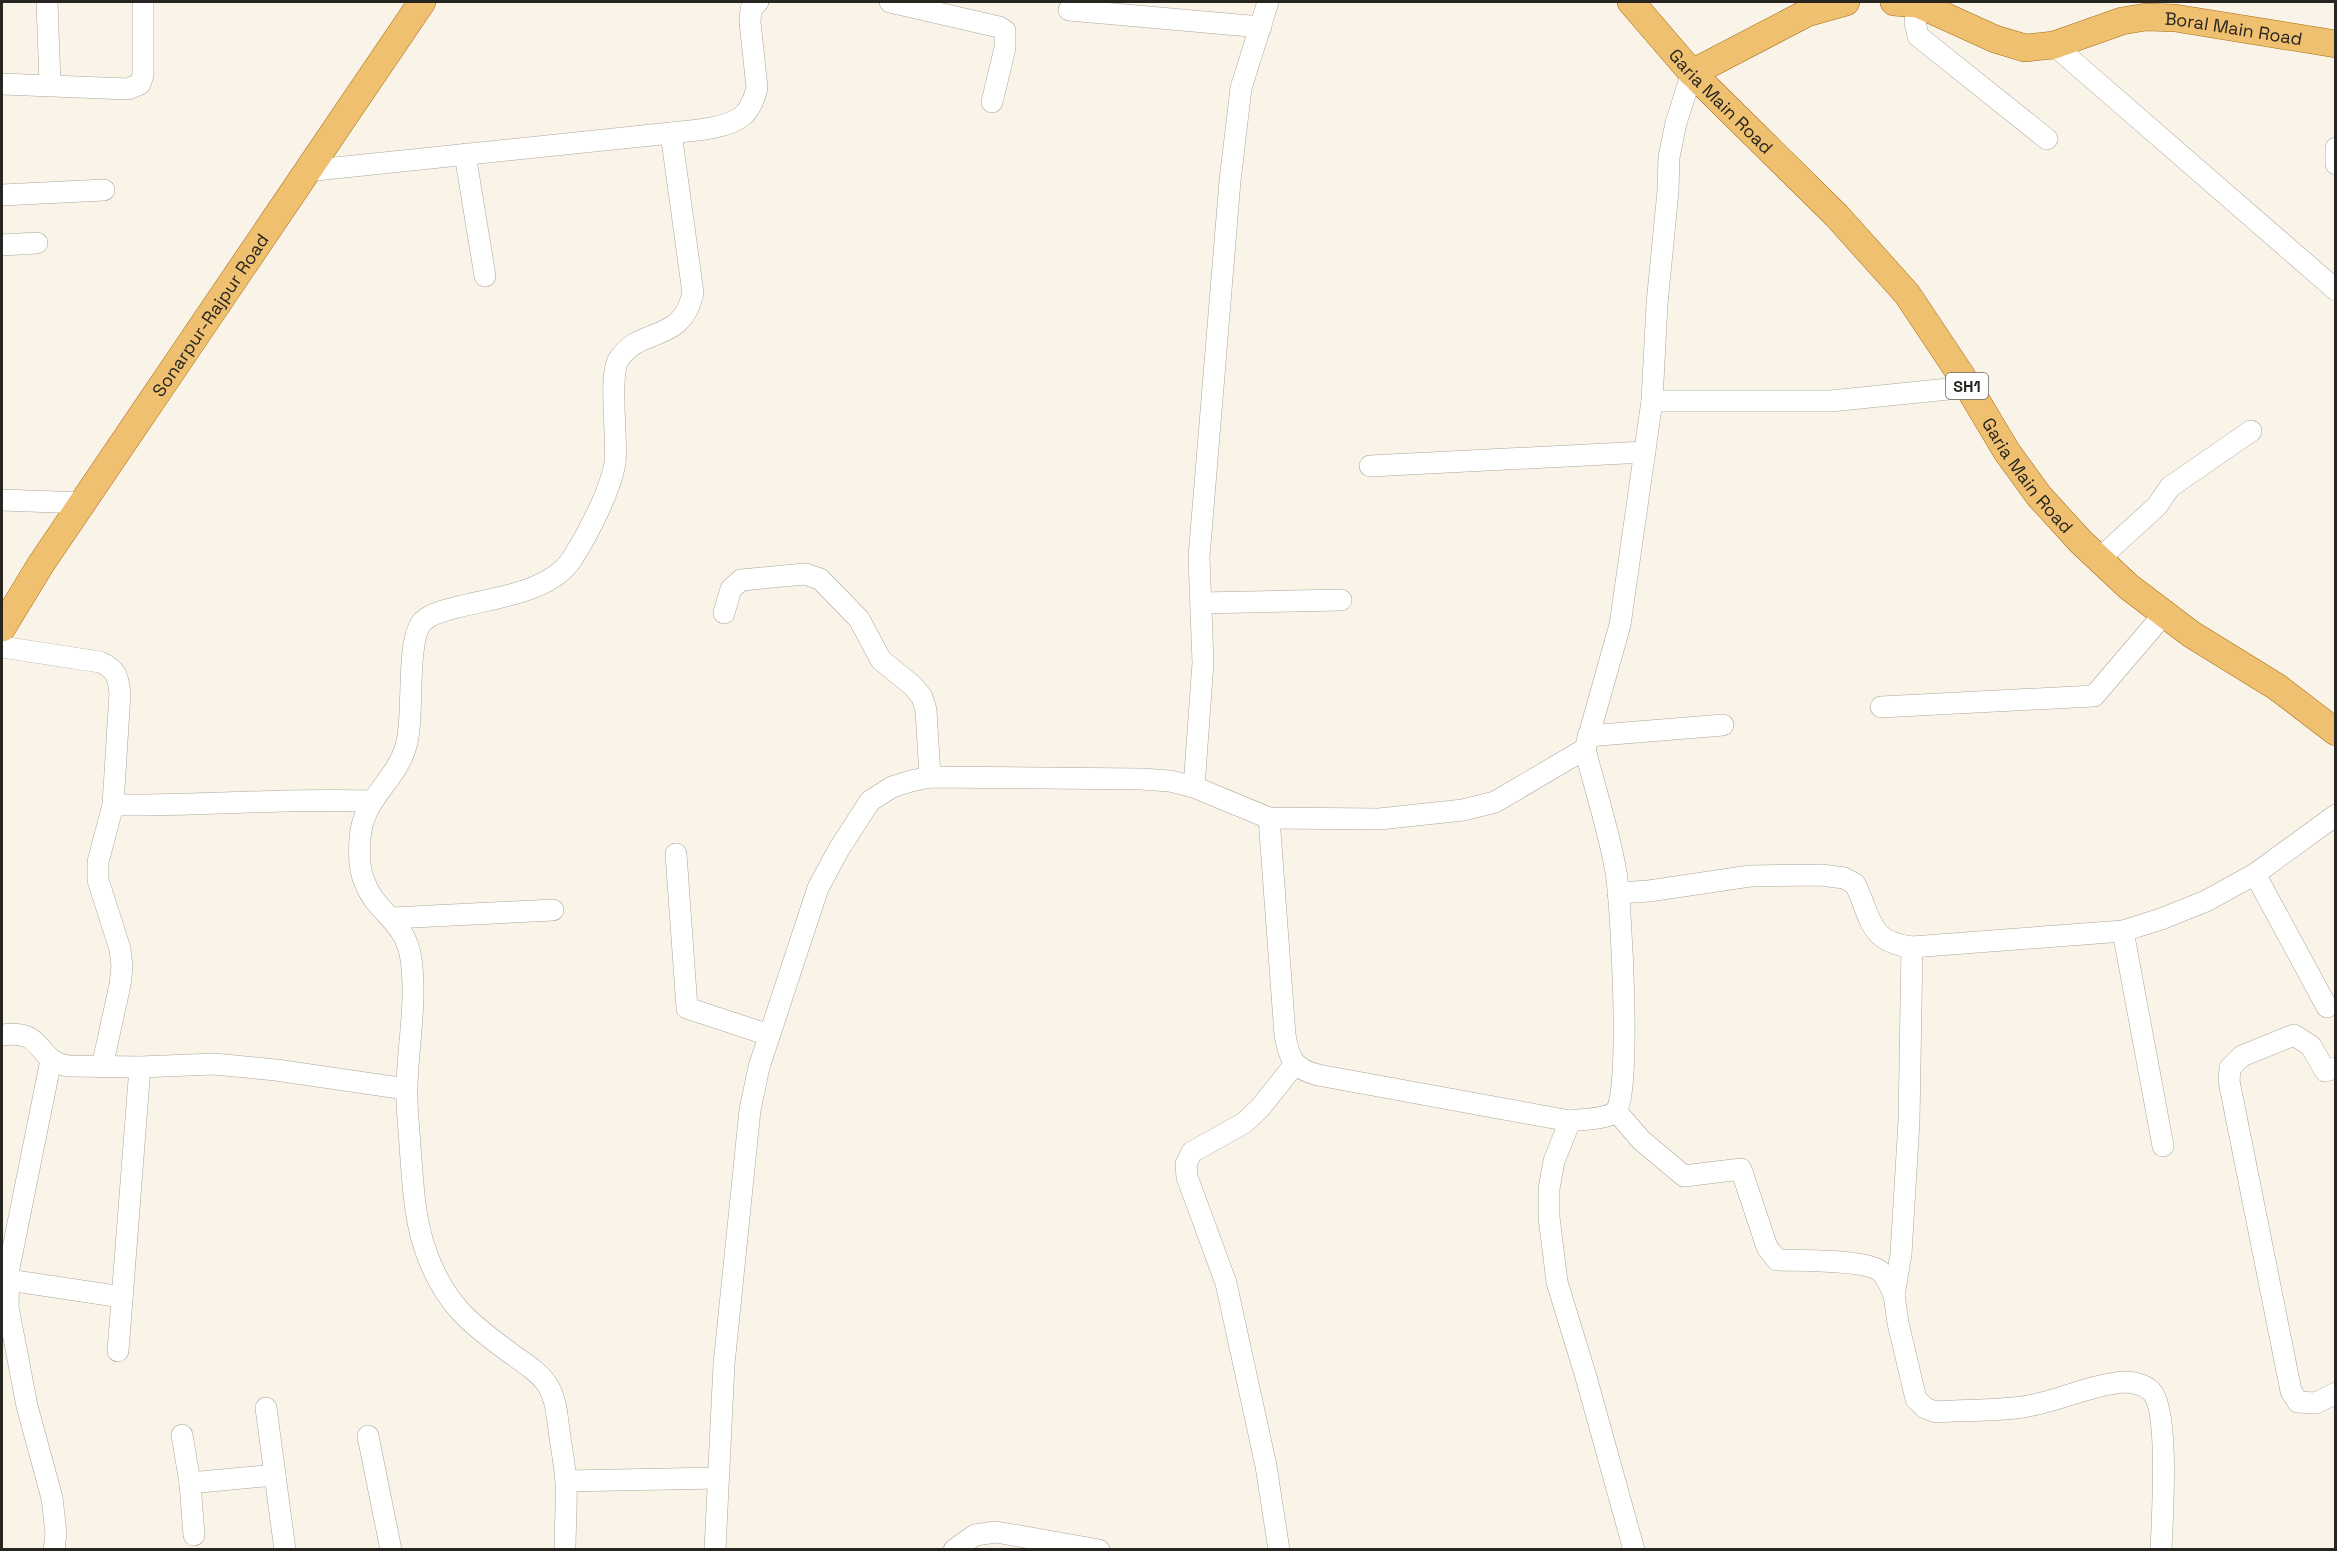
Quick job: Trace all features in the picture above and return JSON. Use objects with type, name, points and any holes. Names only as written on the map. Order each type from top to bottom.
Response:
[{"type":"main road","name":"Sonarpur-Rajpur Road","points":[[2,628],[41,564],[422,2]]},
{"type":"main road","name":"Garia Main Road","points":[[1630,2],[1692,73],[1837,216],[1907,294],[1968,387],[2007,452],[2039,496],[2099,559],[2129,587],[2191,634],[2277,687],[2336,732]]},
{"type":"main road","points":[[1692,73],[1807,13],[1846,2]]},
{"type":"main road","name":"Boral Main Road","points":[[1906,3],[2025,48],[2054,45],[2122,21],[2146,17],[2175,18],[2336,44]]},
{"type":"street","points":[[47,2],[50,84]]},
{"type":"street","points":[[2,84],[50,84],[128,89],[140,84],[143,75],[143,2]]},
{"type":"street","points":[[306,171],[671,133],[723,125],[743,117],[755,98],[758,88],[750,22],[751,9],[758,2]]},
{"type":"street","points":[[890,2],[999,27],[1005,31],[1005,48],[992,102]]},
{"type":"street","points":[[1194,787],[1203,663],[1199,557],[1233,147],[1241,88],[1268,2]]},
{"type":"street","points":[[1906,3],[1918,36],[2047,139]]},
{"type":"street","points":[[1069,10],[1261,27]]},
{"type":"street","points":[[2054,45],[2336,290]]},
{"type":"street","points":[[1269,818],[1285,1035],[1288,1051],[1294,1064],[1306,1072],[1318,1075],[1570,1121],[1604,1117],[1616,1111],[1623,1084],[1623,996],[1618,893],[1616,870],[1586,742],[1620,625],[1652,401],[1669,157],[1676,123],[1692,73]]},
{"type":"street","points":[[565,1550],[566,1481],[555,1401],[547,1384],[466,1319],[445,1292],[427,1256],[416,1214],[406,1089],[413,1003],[412,960],[407,941],[392,918],[364,884],[360,838],[363,818],[371,801],[396,768],[406,748],[410,724],[414,641],[422,622],[439,612],[539,586],[570,563],[596,517],[614,466],[617,431],[613,373],[618,360],[629,348],[678,324],[690,309],[693,293],[671,133]]},
{"type":"street","points":[[2336,148],[2336,164]]},
{"type":"street","points":[[465,154],[485,276]]},
{"type":"street","points":[[2,195],[104,190]]},
{"type":"street","points":[[2,245],[37,243]]},
{"type":"street","points":[[1652,401],[1831,401],[1968,387]]},
{"type":"street","points":[[2099,559],[2157,506],[2170,487],[2251,431]]},
{"type":"street","points":[[1370,466],[1645,452]]},
{"type":"street","points":[[2,500],[83,502]]},
{"type":"street","points":[[724,613],[731,589],[741,580],[804,574],[820,579],[859,619],[880,660],[913,686],[922,697],[926,710],[930,777]]},
{"type":"street","points":[[1201,603],[1341,600]]},
{"type":"street","points":[[1881,707],[2094,696],[2164,614]]},
{"type":"street","points":[[2,646],[100,662],[113,668],[118,677],[120,693],[113,805],[98,862],[98,880],[120,949],[122,967],[102,1067]]},
{"type":"street","points":[[716,1550],[724,1365],[750,1110],[769,1035],[818,888],[839,849],[870,801],[892,787],[930,777],[1170,781],[1194,787],[1269,818],[1379,819],[1463,810],[1495,802],[1586,742],[1723,725]]},
{"type":"street","points":[[113,805],[155,806],[294,799],[371,801]]},
{"type":"street","points":[[1618,893],[1649,891],[1750,876],[1821,874],[1844,878],[1855,884],[1876,932],[1886,941],[1912,947],[2123,931],[2206,901],[2255,874],[2336,815]]},
{"type":"street","points":[[676,854],[687,1008],[769,1035]]},
{"type":"street","points":[[2255,874],[2327,1007]]},
{"type":"street","points":[[392,918],[553,910]]},
{"type":"street","points":[[2123,931],[2163,1146]]},
{"type":"street","points":[[1894,1295],[1901,1254],[1909,1121],[1912,947]]},
{"type":"street","points":[[2,1035],[15,1033],[26,1035],[59,1065],[140,1067],[214,1064],[406,1089]]},
{"type":"street","points":[[2336,1068],[2325,1071],[2311,1046],[2294,1035],[2242,1056],[2230,1068],[2229,1081],[2292,1391],[2298,1402],[2316,1402],[2336,1393]]},
{"type":"street","points":[[51,1060],[9,1268],[8,1307],[14,1343],[52,1498],[56,1533],[54,1550]]},
{"type":"street","points":[[1278,1550],[1266,1466],[1226,1283],[1187,1177],[1186,1164],[1192,1152],[1244,1123],[1260,1108],[1294,1064]]},
{"type":"street","points":[[118,1351],[140,1067]]},
{"type":"street","points":[[1616,1111],[1641,1140],[1684,1176],[1741,1169],[1767,1247],[1777,1260],[1862,1264],[1878,1270],[1887,1278],[1894,1295],[1898,1323],[1916,1399],[1925,1408],[1936,1412],[2023,1407],[2121,1383],[2140,1385],[2151,1391],[2156,1400],[2161,1433],[2164,1481],[2161,1550]]},
{"type":"street","points":[[1570,1121],[1554,1161],[1549,1189],[1549,1217],[1557,1282],[1634,1550]]},
{"type":"street","points":[[9,1280],[122,1297]]},
{"type":"street","points":[[266,1408],[285,1550]]},
{"type":"street","points":[[182,1435],[190,1483],[194,1535]]},
{"type":"street","points":[[368,1436],[391,1550]]},
{"type":"street","points":[[190,1483],[275,1475]]},
{"type":"street","points":[[566,1481],[718,1478]]},
{"type":"street","points":[[954,1550],[975,1535],[996,1532],[1024,1543],[1099,1550]]}]
